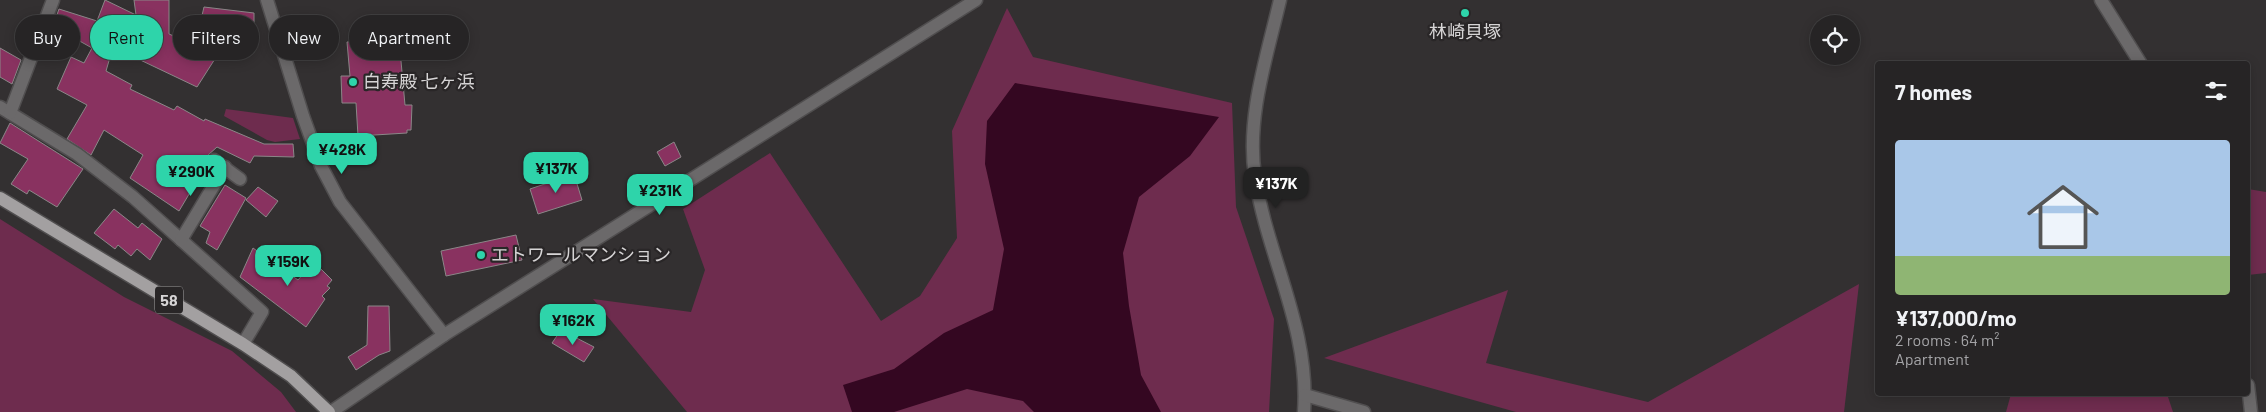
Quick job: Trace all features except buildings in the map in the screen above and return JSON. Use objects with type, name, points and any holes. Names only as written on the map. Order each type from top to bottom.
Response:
[{"type":"main road","name":"58","points":[[0,198],[243,344],[291,376],[330,412]]},
{"type":"street","points":[[53,0],[5,110],[77,154],[133,197],[262,312],[243,344]]},
{"type":"street","points":[[267,0],[303,116],[322,166],[340,202],[444,335]]},
{"type":"street","points":[[330,412],[444,335],[976,0]]},
{"type":"street","points":[[1280,0],[1257,101],[1253,144],[1254,174],[1261,205],[1296,322],[1304,361],[1304,412]]},
{"type":"street","points":[[2101,0],[2139,61]]},
{"type":"street","points":[[181,240],[219,164],[240,179]]},
{"type":"street","points":[[1305,395],[1364,412]]},
{"type":"street","points":[[2249,396],[2251,412]]},
{"type":"shaded area","points":[[1007,8],[1033,57],[1232,103],[1236,207],[1274,319],[1269,412],[687,412],[593,299],[691,312],[705,270],[683,209],[770,153],[881,321],[920,296],[957,238],[952,131]]},
{"type":"shaded area","points":[[1015,83],[1219,117],[1190,156],[1139,197],[1123,253],[1129,306],[1141,375],[1161,412],[1034,412],[1023,401],[967,389],[894,412],[852,412],[843,385],[894,369],[944,333],[993,310],[1004,249],[985,164],[987,121]]},
{"type":"shaded area","points":[[226,109],[293,118],[300,139],[275,142],[267,140],[224,116]]},
{"type":"shaded area","points":[[2250,189],[2266,192],[2266,273],[2250,275]]},
{"type":"shaded area","points":[[0,219],[124,297],[232,351],[281,392],[296,412],[0,412]]},
{"type":"shaded area","points":[[1859,284],[1844,412],[1516,412],[1324,358],[1508,290],[1486,363],[1648,402]]},
{"type":"shaded area","points":[[2010,396],[2168,396],[2173,412],[2006,412]]},
{"type":"place","name":"林崎貝塚","points":[[1465,13]]},
{"type":"place","name":"白寿殿 七ヶ浜","points":[[353,82]]},
{"type":"place","name":"エトワールマンション","points":[[481,255]]}]
